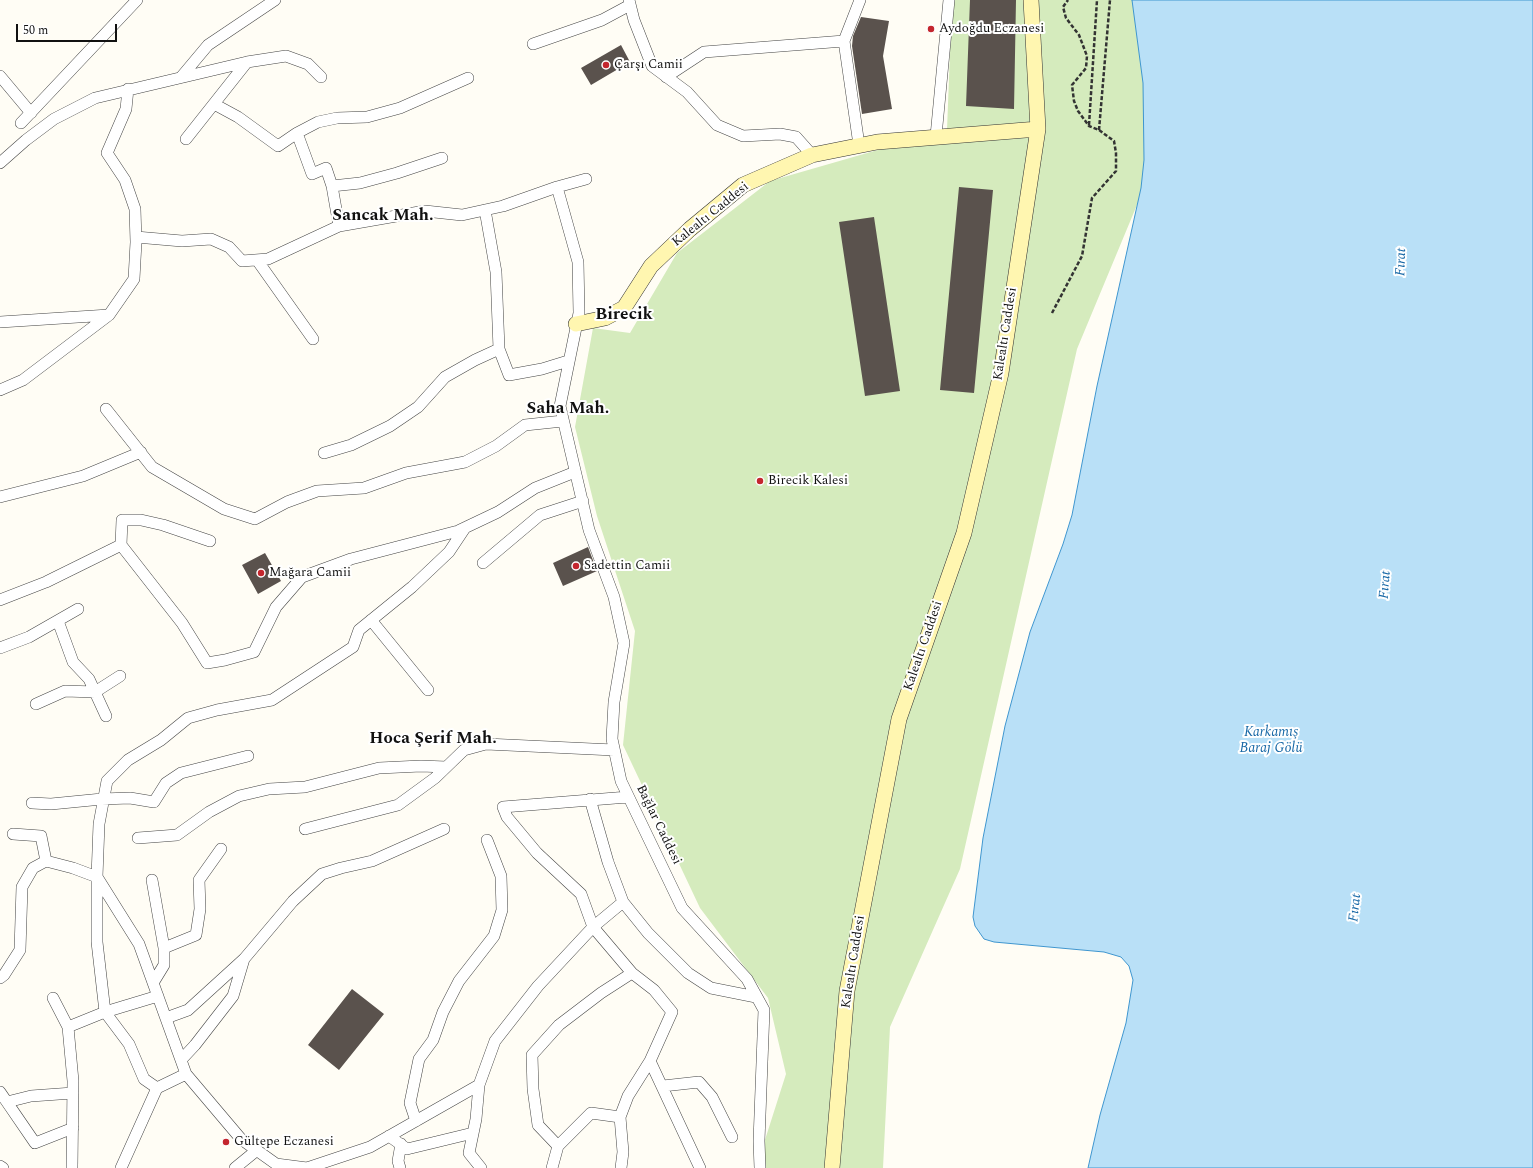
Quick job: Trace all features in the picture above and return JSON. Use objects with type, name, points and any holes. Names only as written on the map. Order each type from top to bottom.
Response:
[{"type":"street","points":[[21,123],[137,0]]},
{"type":"street","points":[[182,76],[208,45],[275,0]]},
{"type":"street","points":[[859,145],[844,41],[860,0]]},
{"type":"street","points":[[936,136],[949,0]]},
{"type":"street","name":"Kalealtı Caddesi","points":[[832,1168],[847,992],[898,719],[964,533],[1001,372],[1038,129],[1031,0]]},
{"type":"street","points":[[533,44],[602,20],[630,2],[634,20],[652,66],[687,92],[717,125],[743,136],[780,134],[796,137],[812,156]]},
{"type":"street","points":[[666,77],[704,52],[844,41]]},
{"type":"street","points":[[0,163],[26,140],[54,119],[95,98],[128,89],[247,62],[286,56],[308,64],[321,77]]},
{"type":"street","points":[[186,139],[247,62]]},
{"type":"street","points":[[0,76],[31,113]]},
{"type":"street","points":[[214,104],[238,117],[278,146],[297,133],[325,121],[337,118],[367,117],[400,108],[468,78]]},
{"type":"street","points":[[0,390],[23,380],[110,315],[134,279],[136,237],[135,209],[125,180],[107,153],[126,109],[128,89]]},
{"type":"street","name":"Kalealtı Caddesi","points":[[576,324],[605,318],[624,308],[651,266],[690,229],[743,185],[812,156],[859,145],[936,136],[1038,129]]},
{"type":"street","points":[[297,133],[312,174],[326,168],[332,186],[339,226]]},
{"type":"street","points":[[332,186],[360,183],[442,158]]},
{"type":"street","points":[[136,237],[182,240],[211,239],[229,248],[242,261],[268,259],[339,226],[425,211],[462,215],[503,206],[557,186],[586,179]]},
{"type":"street","name":"Bağlar Caddesi","points":[[557,186],[578,262],[579,313],[560,406],[589,530],[614,597],[624,642],[614,702],[612,739],[620,781],[682,908],[747,979],[764,1010],[759,1141],[760,1168]]},
{"type":"street","points":[[485,210],[496,272],[499,349],[509,375],[542,369],[568,361]]},
{"type":"street","points":[[257,260],[313,339]]},
{"type":"street","points":[[0,322],[110,315]]},
{"type":"street","points":[[324,453],[351,445],[390,426],[418,407],[445,377],[499,349]]},
{"type":"street","points":[[106,408],[152,467],[224,509],[255,519],[287,502],[317,491],[364,488],[406,473],[465,462],[496,446],[525,425],[563,421]]},
{"type":"street","points":[[0,497],[83,476],[141,452]]},
{"type":"street","points":[[210,541],[163,525],[141,520],[122,520],[121,546],[182,623],[207,663],[254,652],[276,607],[302,577],[351,559],[407,546],[465,528],[498,512],[535,488],[575,472]]},
{"type":"street","points":[[483,563],[540,515],[582,502]]},
{"type":"street","points":[[157,1088],[144,1079],[129,1044],[105,1012],[97,942],[97,877],[99,824],[102,799],[107,781],[128,760],[161,740],[188,718],[217,710],[272,700],[353,647],[359,630],[412,587],[449,552],[465,528]]},
{"type":"street","points":[[0,600],[46,582],[121,546]]},
{"type":"street","points":[[0,648],[13,645],[78,609]]},
{"type":"street","points":[[371,620],[428,690]]},
{"type":"street","points":[[58,621],[73,662],[89,680],[106,716]]},
{"type":"street","points":[[36,704],[65,691],[95,692],[120,676]]},
{"type":"street","points":[[305,829],[398,806],[446,767],[464,750],[486,744],[614,750]]},
{"type":"street","points":[[32,803],[51,804],[130,798],[154,802],[166,783],[181,773],[248,756]]},
{"type":"street","points":[[138,838],[177,835],[209,812],[239,796],[269,789],[305,787],[379,768],[421,766],[446,767]]},
{"type":"street","points":[[621,1168],[623,1152],[620,1117],[628,1096],[650,1061],[672,1012],[654,990],[632,973],[592,927],[581,894],[537,853],[507,817],[503,807],[628,797]]},
{"type":"street","points":[[590,799],[608,862],[623,902],[648,933],[688,973],[711,988],[756,997]]},
{"type":"street","points":[[166,1018],[188,1010],[244,959],[293,901],[322,874],[372,861],[444,829]]},
{"type":"street","points":[[13,834],[41,836],[46,860]]},
{"type":"street","points":[[416,1121],[410,1103],[419,1059],[433,1040],[443,1012],[459,980],[494,936],[502,910],[501,876],[487,840]]},
{"type":"street","points":[[164,948],[196,935],[200,909],[199,880],[221,849]]},
{"type":"street","points":[[46,860],[97,877],[140,944],[186,1074],[241,1139],[276,1164],[307,1168],[370,1147],[479,1085]]},
{"type":"street","points":[[0,978],[4,975],[20,950],[22,887],[33,868],[46,860]]},
{"type":"street","points":[[152,880],[164,948],[164,965],[154,983]]},
{"type":"street","points":[[481,1168],[469,1153],[479,1085],[495,1041],[538,986],[592,927],[623,902]]},
{"type":"street","points":[[181,1060],[195,1045],[233,996],[244,959]]},
{"type":"street","points":[[558,1146],[538,1125],[532,1089],[532,1055],[559,1025],[601,993],[632,973]]},
{"type":"street","points":[[68,1027],[105,1012],[158,996]]},
{"type":"street","points":[[53,998],[68,1027],[73,1093],[72,1168]]},
{"type":"street","points":[[650,1061],[700,1168]]},
{"type":"street","points":[[121,1168],[157,1088],[186,1074]]},
{"type":"street","points":[[663,1086],[698,1082],[712,1097],[732,1137]]},
{"type":"street","points":[[0,1092],[34,1143],[73,1128]]},
{"type":"street","points":[[7,1102],[31,1096],[73,1093]]},
{"type":"street","points":[[552,1168],[558,1146],[591,1113],[620,1117]]},
{"type":"street","points":[[389,1136],[408,1148],[473,1133]]},
{"type":"street","points":[[400,1168],[398,1161],[401,1144]]},
{"type":"street","points":[[235,1168],[257,1150]]},
{"type":"path","points":[[1052,313],[1082,256],[1092,198],[1116,171],[1114,141],[1099,130],[1089,126],[1078,111],[1074,101],[1072,85],[1086,68],[1087,56],[1079,35],[1066,18],[1063,8],[1068,0]]},
{"type":"path","points":[[1089,126],[1097,0]]},
{"type":"path","points":[[1099,130],[1110,0]]},
{"type":"green space","points":[[952,0],[1189,0],[1164,140],[1077,349],[960,869],[890,1027],[883,1168],[756,1168],[786,1074],[768,998],[700,908],[623,745],[635,631],[597,516],[575,427],[593,328],[630,333],[677,253],[770,181],[947,130]]},
{"type":"water","name":"Karkamış Baraj Gölü","points":[[1132,0],[1533,0],[1533,1168],[1088,1168],[1100,1115],[1126,1023],[1133,980],[1129,966],[1121,957],[1104,952],[994,942],[984,939],[975,926],[973,917],[983,838],[1005,726],[1030,632],[1063,544],[1072,515],[1097,386],[1141,188],[1144,160],[1143,83]]},
{"type":"building","points":[[970,0],[1016,0],[1014,109],[966,106]]},
{"type":"building","points":[[861,17],[889,21],[883,56],[892,109],[862,114],[852,46],[853,36]]},
{"type":"building","name":"Çarşı Camii","points":[[621,45],[630,62],[591,85],[581,68]]},
{"type":"building","points":[[959,187],[993,190],[974,393],[940,390]]},
{"type":"building","points":[[874,217],[900,391],[865,396],[839,222]]},
{"type":"building","name":"Sadettin Camii","points":[[588,547],[597,571],[563,586],[553,563]]},
{"type":"building","name":"Mağara Camii","points":[[265,553],[281,581],[258,594],[242,565]]},
{"type":"building","points":[[352,989],[384,1014],[339,1070],[308,1045]]},
{"type":"place","name":"Aydoğdu Eczanesi","points":[[931,29]]},
{"type":"place","name":"Çarşı Camii","points":[[606,65]]},
{"type":"place","name":"Birecik Kalesi","points":[[760,481]]},
{"type":"place","name":"Sadettin Camii","points":[[576,566]]},
{"type":"place","name":"Mağara Camii","points":[[261,573]]},
{"type":"place","name":"Gültepe Eczanesi","points":[[226,1142]]},
{"type":"district","name":"Sancak Mah.","points":[[383,217]]},
{"type":"district","name":"Birecik","points":[[624,316]]},
{"type":"district","name":"Saha Mah.","points":[[568,410]]},
{"type":"district","name":"Hoca Şerif Mah.","points":[[433,740]]},
{"type":"water label","name":"Fırat","points":[[1402,262]]},
{"type":"water label","name":"Fırat","points":[[1386,585]]},
{"type":"water label","name":"Fırat","points":[[1356,908]]}]
